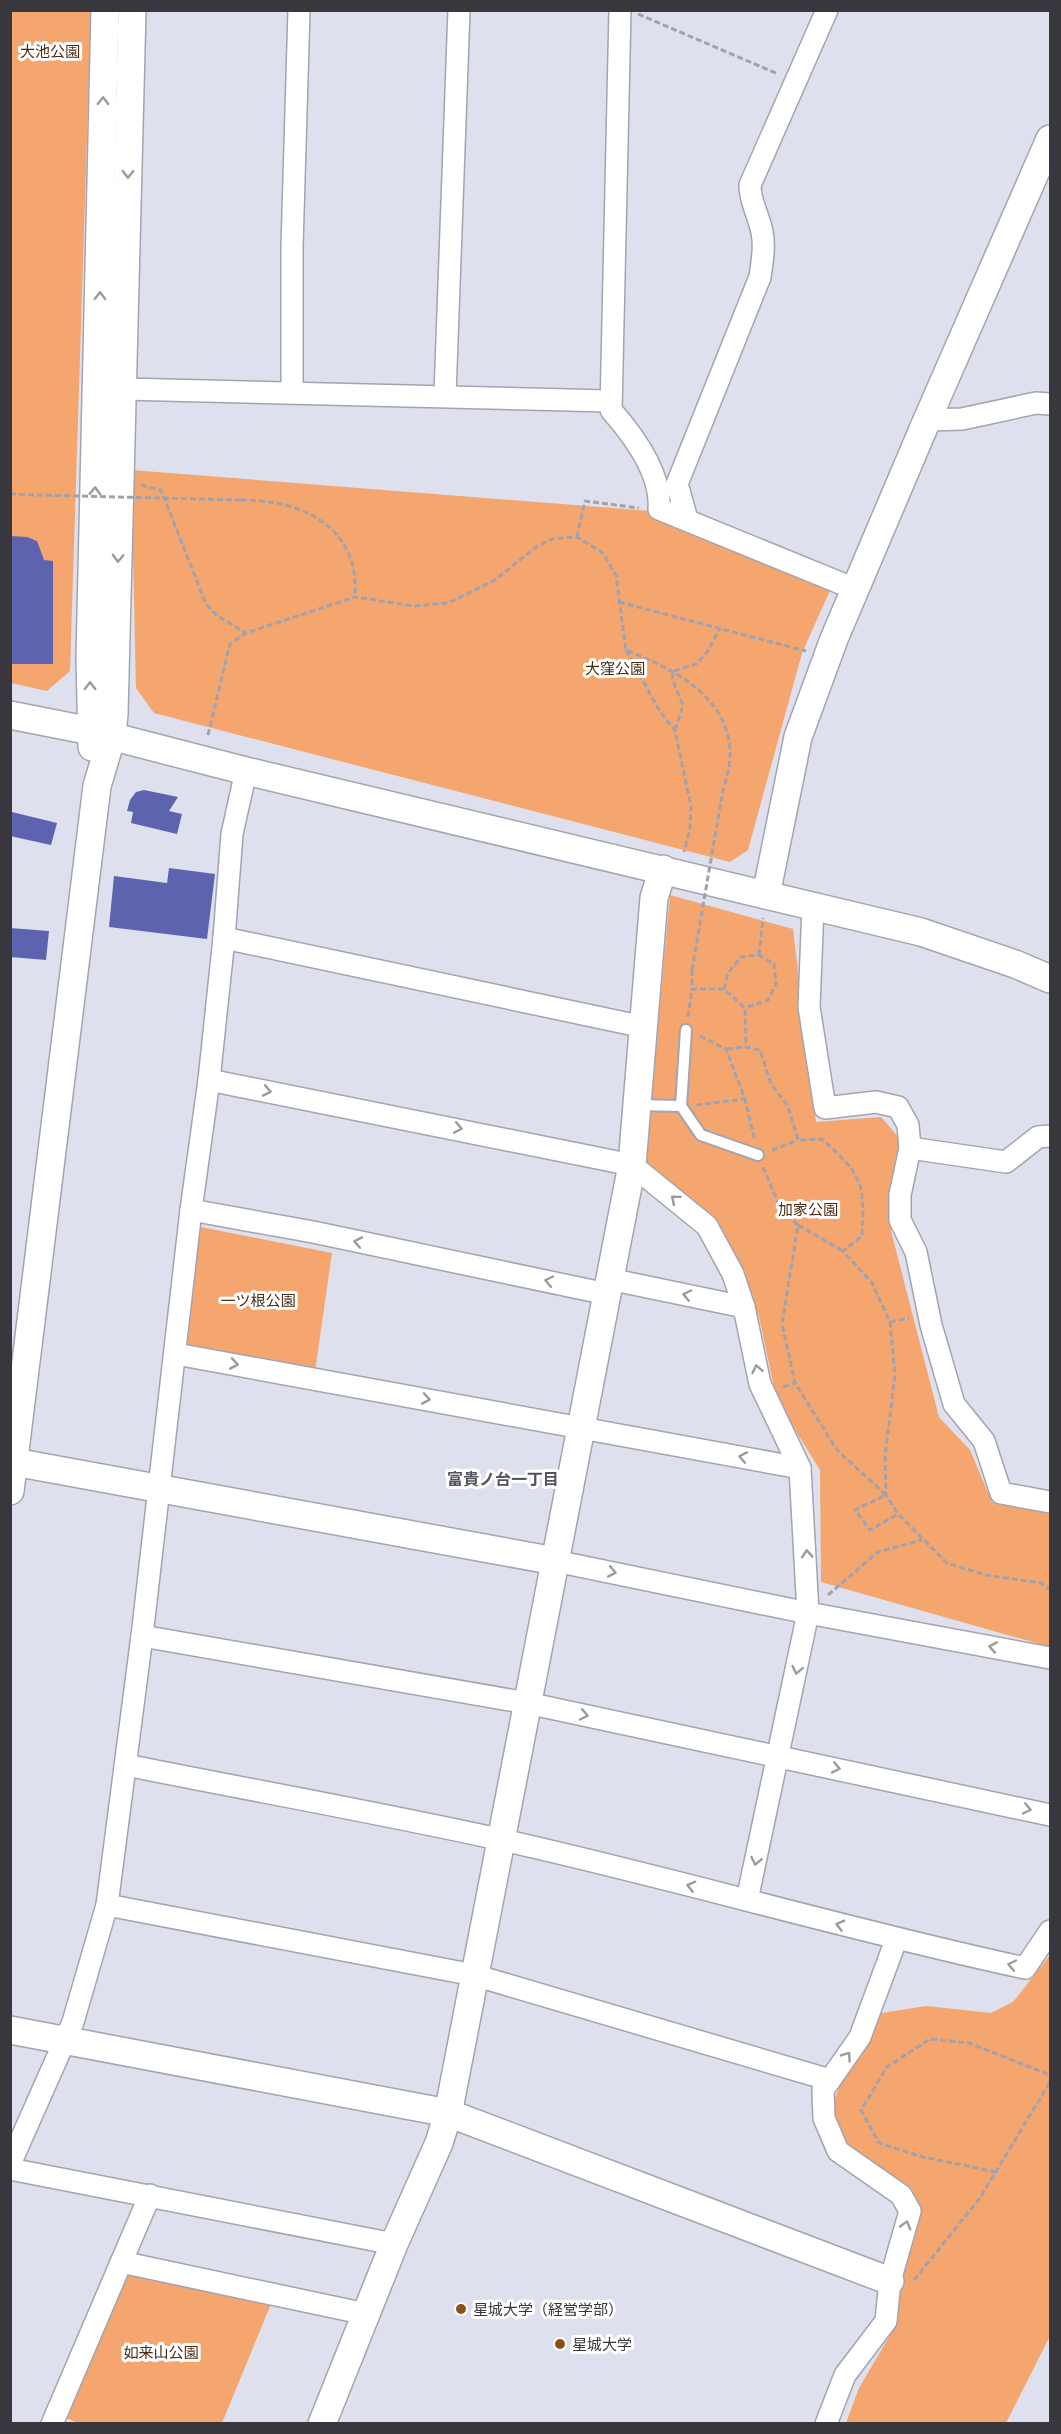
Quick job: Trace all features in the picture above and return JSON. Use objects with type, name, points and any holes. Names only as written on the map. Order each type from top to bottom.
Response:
[{"type":"street","points":[[101,734],[105,10]]},
{"type":"street","points":[[10,1491],[97,786],[123,389],[132,10]]},
{"type":"street","points":[[292,393],[292,247],[299,10]]},
{"type":"street","points":[[445,395],[459,10]]},
{"type":"street","points":[[620,10],[610,410],[638,441],[660,496],[659,509],[855,589]]},
{"type":"street","points":[[687,519],[677,484],[760,277],[764,249],[762,232],[750,201],[750,185],[827,10]]},
{"type":"street","points":[[766,895],[798,737],[855,589],[1050,139]]},
{"type":"street","points":[[123,389],[445,395],[609,401]]},
{"type":"street","points":[[927,420],[962,419],[1036,403],[1050,404]]},
{"type":"street","points":[[10,715],[101,734],[246,771],[673,862],[766,895],[921,932],[1015,964],[1050,979]]},
{"type":"street","points":[[246,771],[232,834],[209,1080],[191,1210],[176,1354],[157,1489],[142,1636],[107,1905],[65,2040],[10,2167],[394,2244]]},
{"type":"street","points":[[322,2424],[394,2244],[439,2143],[448,2113],[499,1840],[632,1165],[654,898],[673,862]]},
{"type":"street","points":[[813,907],[809,1007],[825,1108],[876,1101],[898,1107],[908,1125],[910,1148],[900,1195],[900,1220],[916,1252],[931,1325],[954,1404],[984,1441],[1000,1493],[1050,1502]]},
{"type":"street","points":[[224,938],[644,1027]]},
{"type":"street","points":[[209,1080],[632,1165],[707,1226],[733,1274],[744,1307],[760,1384],[800,1468],[808,1608],[747,1900]]},
{"type":"street","points":[[910,1148],[1006,1162],[1038,1137],[1050,1136]]},
{"type":"street","points":[[191,1210],[608,1286],[744,1307]]},
{"type":"street","points":[[176,1354],[800,1468]]},
{"type":"street","points":[[12,1462],[808,1608],[1050,1658]]},
{"type":"street","points":[[142,1636],[527,1703],[779,1755],[1050,1815]]},
{"type":"street","points":[[126,1765],[499,1840],[747,1900],[896,1940],[1024,1968],[1050,1931]]},
{"type":"street","points":[[107,1905],[474,1975],[830,2080]]},
{"type":"street","points":[[826,2424],[845,2375],[886,2321],[900,2283],[910,2211],[901,2195],[838,2151],[824,2118],[823,2090],[860,2037],[896,1940]]},
{"type":"street","points":[[10,2030],[448,2113],[900,2283]]},
{"type":"street","points":[[55,2423],[150,2195]]},
{"type":"street","points":[[121,2262],[366,2314]]},
{"type":"lane","points":[[686,1030],[681,1106],[701,1135],[758,1155]]},
{"type":"lane","points":[[637,1106],[681,1106]]},
{"type":"path","points":[[631,10],[795,81]]},
{"type":"path","points":[[133,484],[161,490],[206,604],[216,615],[246,633]]},
{"type":"path","points":[[10,494],[267,500],[304,509],[326,523],[338,537],[351,560],[356,583],[355,597]]},
{"type":"path","points":[[577,537],[585,501],[636,508],[659,506]]},
{"type":"path","points":[[208,735],[230,644],[246,633],[355,597],[412,606],[448,603],[495,580],[536,547],[552,539],[577,537],[603,553],[616,576],[626,650],[659,710],[675,731],[691,806],[690,828],[673,862]]},
{"type":"path","points":[[619,602],[808,651]]},
{"type":"path","points":[[674,671],[696,664],[706,654],[720,628]]},
{"type":"path","points":[[626,650],[674,671],[705,694],[723,719],[730,751],[692,970],[692,989],[686,1030],[726,1049],[746,1047],[760,1050],[771,1084],[788,1106],[798,1140]]},
{"type":"path","points":[[674,671],[672,679],[684,705],[675,731]]},
{"type":"path","points":[[759,955],[766,895]]},
{"type":"path","points":[[724,989],[728,973],[741,957],[759,955],[774,964],[776,984],[768,1000],[745,1008]]},
{"type":"path","points":[[692,989],[724,989],[745,1008],[746,1047]]},
{"type":"path","points":[[726,1049],[745,1098],[758,1155],[780,1207],[798,1225],[843,1251],[872,1283],[890,1322],[895,1375],[885,1456],[886,1495]]},
{"type":"path","points":[[681,1106],[745,1098]]},
{"type":"path","points":[[758,1155],[798,1140],[822,1139],[852,1167],[864,1196],[862,1236],[843,1251]]},
{"type":"path","points":[[798,1225],[782,1324],[795,1383],[837,1450],[886,1495],[898,1514],[947,1563],[986,1575],[1041,1583],[1050,1590]]},
{"type":"path","points":[[886,1495],[855,1510],[870,1530],[898,1514]]},
{"type":"path","points":[[808,1608],[831,1593],[878,1552],[922,1540]]},
{"type":"path","points":[[996,2172],[923,2157],[879,2143],[861,2110],[887,2067],[930,2039],[969,2043],[1050,2075]]},
{"type":"path","points":[[900,2283],[980,2198],[1050,2082]]},
{"type":"green space","name":"大池公園","points":[[11,11],[91,11],[70,671],[47,691],[11,683]]},
{"type":"green space","name":"大窪公園","points":[[131,470],[651,511],[832,586],[802,653],[748,850],[730,862],[154,713],[136,688]]},
{"type":"green space","name":"加家公園","points":[[670,895],[793,929],[816,1122],[881,1117],[900,1139],[891,1231],[939,1417],[970,1450],[992,1502],[1050,1512],[1050,1647],[821,1582],[820,1470],[777,1401],[759,1317],[736,1257],[712,1219],[645,1166]]},
{"type":"green space","name":"一ツ根公園","points":[[196,1226],[332,1253],[315,1372],[187,1349]]},
{"type":"green space","points":[[1050,1955],[1050,2336],[1006,2423],[846,2423],[859,2388],[893,2330],[898,2281],[920,2218],[910,2191],[847,2147],[833,2124],[834,2101],[847,2067],[876,2014],[926,2006],[991,2013],[1013,2002]]},
{"type":"green space","name":"如来山公園","points":[[119,2268],[271,2304],[222,2423],[78,2423],[56,2414]]},
{"type":"building","points":[[10,536],[27,537],[37,541],[44,560],[53,561],[53,664],[12,664]]},
{"type":"building","points":[[144,790],[178,797],[169,811],[182,814],[177,834],[131,823],[133,812],[127,811],[130,800],[136,792]]},
{"type":"building","points":[[12,812],[57,823],[51,845],[10,836]]},
{"type":"building","points":[[169,868],[215,874],[207,939],[109,927],[114,876],[167,883]]},
{"type":"building","points":[[10,928],[49,931],[46,960],[10,957]]},
{"type":"place","name":"星城大学（経営学部）","points":[[461,2309]]},
{"type":"place","name":"星城大学","points":[[560,2344]]},
{"type":"district","name":"富貴ノ台一丁目","points":[[503,1479]]}]
